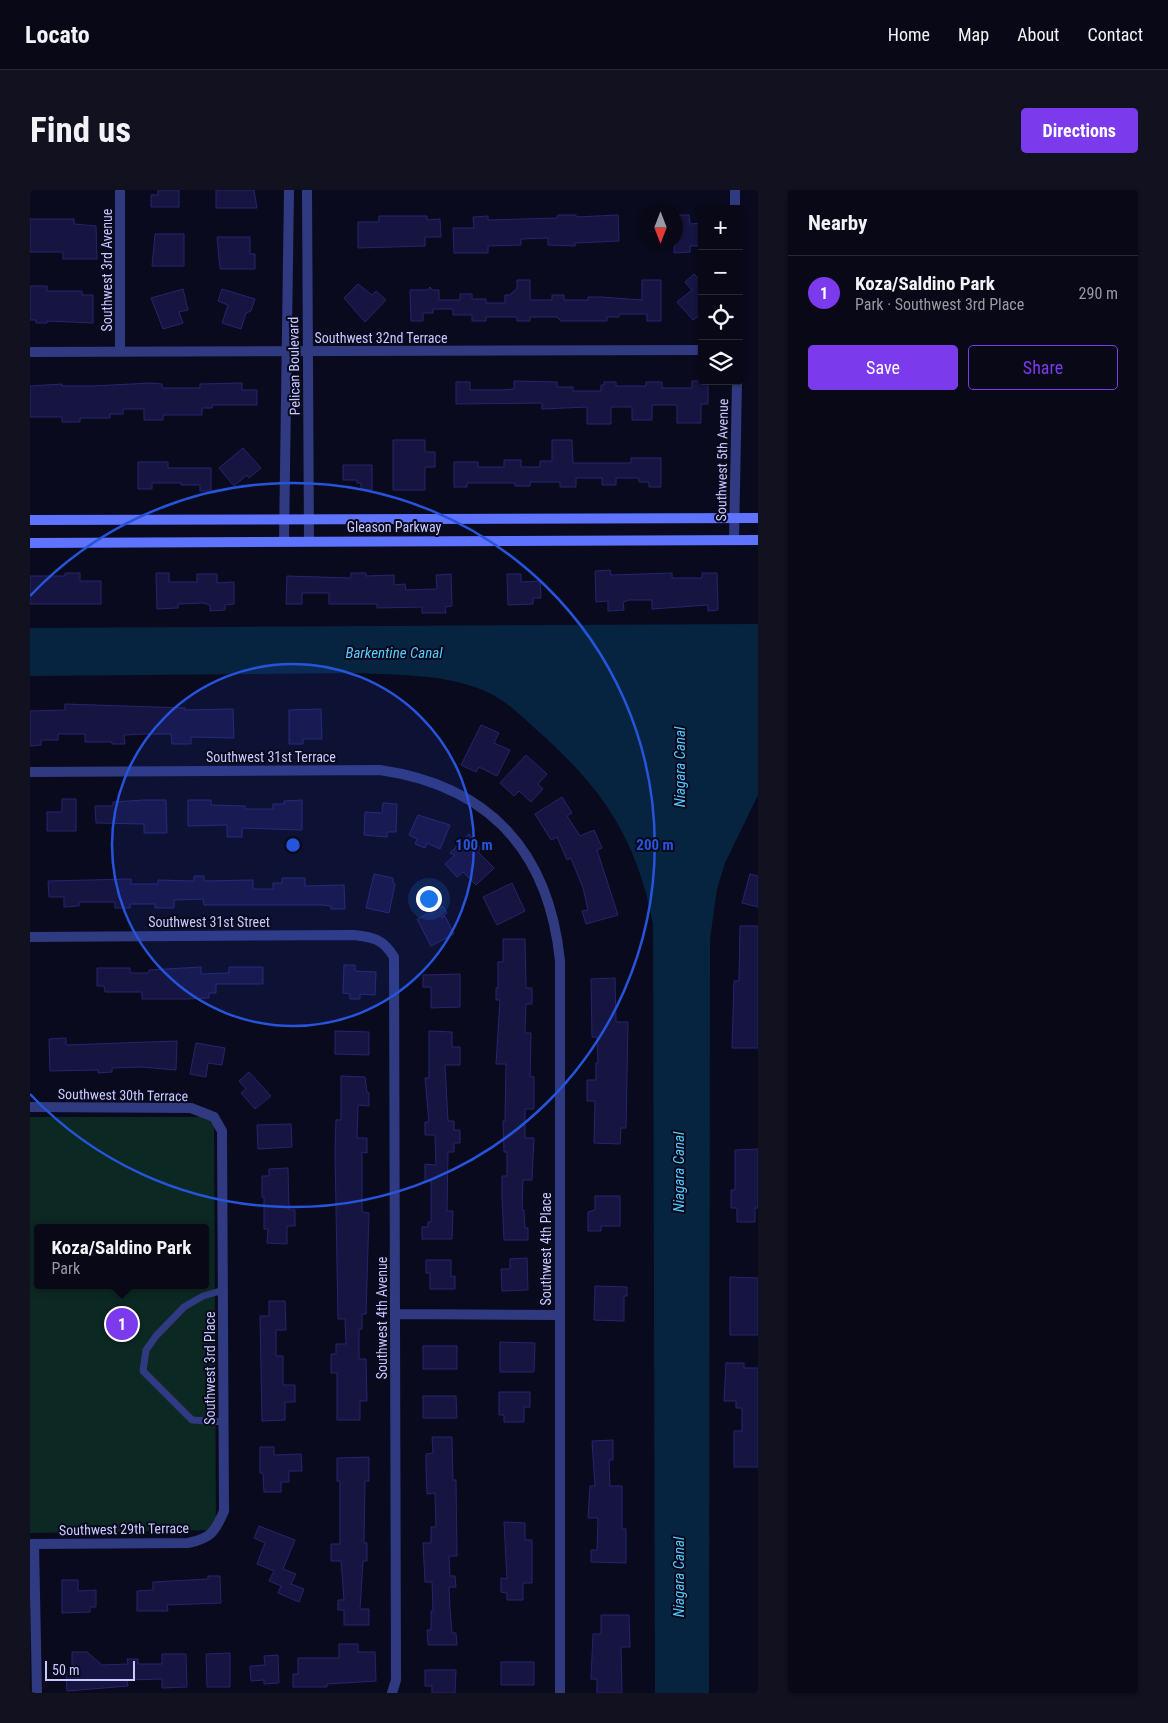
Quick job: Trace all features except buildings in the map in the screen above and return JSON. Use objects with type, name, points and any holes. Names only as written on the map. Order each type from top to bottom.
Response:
[{"type":"main road","name":"Gleason Parkway","points":[[30,520],[758,518]]},
{"type":"main road","name":"Gleason Parkway","points":[[30,543],[758,540]]},
{"type":"street","name":"Southwest 3rd Avenue","points":[[120,190],[120,351]]},
{"type":"street","name":"Pelican Boulevard","points":[[284,541],[289,190]]},
{"type":"street","name":"Pelican Boulevard","points":[[307,190],[309,542]]},
{"type":"street","points":[[735,190],[735,205]]},
{"type":"street","name":"Southwest 32nd Terrace","points":[[30,352],[698,350]]},
{"type":"street","name":"Southwest 5th Avenue","points":[[734,540],[737,385]]},
{"type":"street","name":"Southwest 31st Terrace","points":[[30,772],[380,770],[406,774],[431,781],[477,805],[499,822]]},
{"type":"street","name":"Southwest 4th Place","points":[[499,822],[529,858],[541,880],[549,901],[558,941],[560,961],[560,1693]]},
{"type":"street","name":"Southwest 31st Street","points":[[30,937],[354,935],[373,937],[386,944]]},
{"type":"street","name":"Southwest 4th Avenue","points":[[386,944],[394,957],[396,994],[396,1680],[392,1693]]},
{"type":"street","name":"Southwest 30th Terrace","points":[[30,1107],[191,1108],[214,1117]]},
{"type":"street","name":"Southwest 3rd Place","points":[[214,1117],[222,1131],[224,1290],[224,1511],[216,1530]]},
{"type":"street","points":[[396,1314],[560,1315]]},
{"type":"street","name":"Southwest 29th Terrace","points":[[32,1544],[188,1543],[203,1540],[216,1530]]},
{"type":"street","points":[[32,1544],[37,1693]]},
{"type":"lane","points":[[224,1290],[203,1296],[184,1307],[156,1336],[146,1350],[143,1371],[192,1420],[224,1422]]},
{"type":"green space","points":[[30,1117],[214,1117],[216,1530],[30,1533]]},
{"type":"water","points":[[758,624],[758,795],[725,863],[717,889],[710,939],[709,1693],[655,1693],[653,924],[637,866],[627,841],[614,818],[599,795],[562,753],[514,709],[500,699],[470,685],[422,676],[357,673],[30,676],[30,628]]},
{"type":"place","name":"Koza/Saldino Park","points":[[122,1324]]},
{"type":"water label","name":"Barkentine Canal","points":[[394,653]]},
{"type":"water label","name":"Niagara Canal","points":[[680,767]]},
{"type":"water label","name":"Niagara Canal","points":[[679,1172]]},
{"type":"water label","name":"Niagara Canal","points":[[679,1577]]}]
